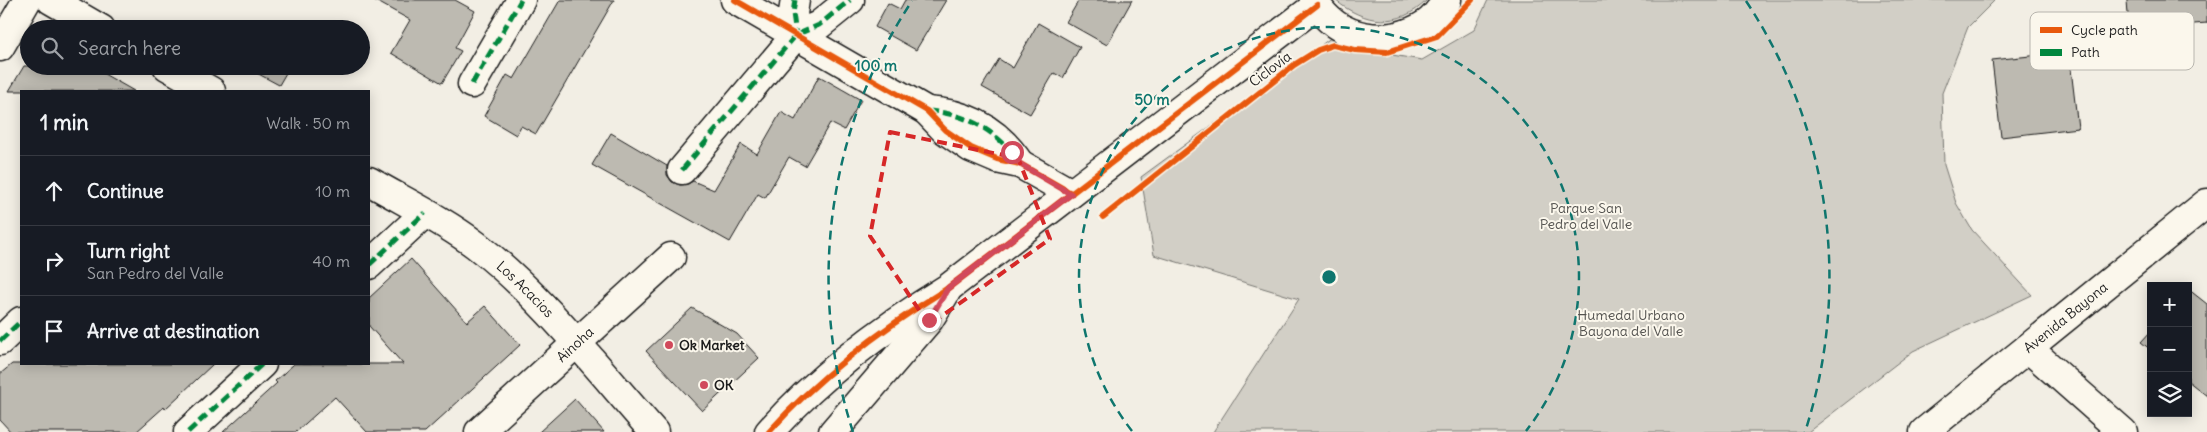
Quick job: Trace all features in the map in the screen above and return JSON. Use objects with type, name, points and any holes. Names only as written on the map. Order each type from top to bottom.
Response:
[{"type":"street","points":[[0,47],[27,0]]},
{"type":"street","points":[[51,0],[86,20]]},
{"type":"street","points":[[472,84],[521,0]]},
{"type":"street","points":[[735,0],[927,111],[944,112],[973,121],[996,136],[1007,146],[1020,164],[1071,194]]},
{"type":"street","points":[[795,0],[793,19],[796,35]]},
{"type":"street","points":[[682,170],[796,35],[819,25],[850,0]]},
{"type":"street","points":[[769,432],[802,399],[866,343],[911,311],[948,288],[1316,2],[1330,20],[1346,31],[1366,38],[1386,39],[1406,35],[1427,23],[1438,13],[1447,0]]},
{"type":"street","points":[[183,75],[209,90]]},
{"type":"street","name":"Los Acacios","points":[[370,182],[476,245],[504,268],[534,298],[654,432]]},
{"type":"street","name":"Avenida Bayona","points":[[1924,432],[2207,203]]},
{"type":"street","points":[[370,264],[425,213]]},
{"type":"street","name":"Ainoha","points":[[479,432],[671,257]]},
{"type":"street","points":[[802,399],[834,430],[929,320],[948,288]]},
{"type":"street","points":[[0,341],[20,322]]},
{"type":"street","points":[[2028,348],[2123,432]]},
{"type":"street","points":[[188,432],[261,365]]},
{"type":"highlighted area","points":[[890,132],[1018,158],[1050,239],[929,325],[870,236]]},
{"type":"green space","points":[[1335,0],[1427,0],[1405,16],[1381,20],[1358,14]]},
{"type":"green space","name":"Parque San Pedro del Valle","points":[[1488,0],[1995,0],[1968,27],[1942,93],[1944,165],[1956,203],[1972,230],[2032,295],[1913,351],[1808,432],[1213,432],[1299,299],[1154,255],[1141,177],[1332,37],[1386,54],[1422,60],[1474,30]]},
{"type":"building","points":[[374,0],[455,0],[475,11],[455,48],[461,51],[442,83],[391,53],[410,20]]},
{"type":"building","points":[[560,0],[614,0],[536,134],[521,126],[516,135],[484,116],[507,75],[514,79]]},
{"type":"building","points":[[905,0],[946,0],[916,50],[875,27],[888,3],[900,9]]},
{"type":"building","points":[[1079,0],[1132,0],[1107,45],[1066,22]]},
{"type":"building","points":[[2127,0],[2207,0],[2207,23],[2194,24],[2194,12],[2128,12]]},
{"type":"building","points":[[1038,23],[1080,47],[1063,78],[1054,73],[1030,114],[982,87],[999,59],[1013,68]]},
{"type":"building","points":[[2030,56],[2030,70],[2071,70],[2078,128],[2001,137],[1992,60]]},
{"type":"building","points":[[20,73],[20,75],[106,75],[132,90],[20,90],[9,91]]},
{"type":"building","points":[[260,75],[285,75],[279,85]]},
{"type":"building","points":[[819,76],[861,100],[844,130],[830,123],[805,166],[789,157],[765,198],[758,194],[730,242],[592,165],[611,133],[667,166],[667,175],[672,182],[680,185],[693,181],[714,190],[741,144],[757,154],[781,112],[795,120]]},
{"type":"building","points":[[411,259],[467,322],[485,306],[520,345],[425,432],[367,432],[335,397],[296,432],[223,432],[277,383],[275,381],[293,365],[403,364],[370,327],[370,297]]},
{"type":"building","points":[[2192,292],[2207,304],[2207,396],[2192,384]]},
{"type":"building","name":"OK","points":[[692,308],[737,334],[759,358],[702,411],[646,351]]},
{"type":"building","points":[[2147,335],[2147,347],[2141,342]]},
{"type":"building","points":[[12,364],[212,365],[165,409],[164,407],[136,432],[11,432],[0,420],[0,374]]},
{"type":"building","points":[[575,399],[604,432],[539,432]]},
{"type":"marked path","points":[[472,84],[521,0]]},
{"type":"marked path","points":[[795,0],[793,13],[796,35]]},
{"type":"marked path","points":[[682,170],[796,35],[819,25],[850,0]]},
{"type":"marked path","points":[[927,111],[955,115],[980,126],[1002,142],[1020,164]]},
{"type":"marked path","points":[[370,264],[425,213]]},
{"type":"marked path","points":[[0,341],[20,322]]},
{"type":"marked path","points":[[188,432],[261,365]]},
{"type":"cycle path","points":[[735,0],[927,111],[945,130],[971,148],[997,159],[1020,164],[1071,193]]},
{"type":"cycle path","name":"Ciclovía","points":[[1103,217],[1294,65],[1318,50],[1333,45],[1355,50],[1387,52],[1437,36],[1472,0]]},
{"type":"cycle path","points":[[769,432],[809,391],[876,336],[948,288],[1317,5]]},
{"type":"place","name":"Ok Market","points":[[669,345]]},
{"type":"place","name":"OK","points":[[704,385]]},
{"type":"route","points":[[929,320],[948,288],[1071,194],[1020,164],[1012,152]]},
{"type":"park label","name":"Humedal Urbano Bayona del Valle","points":[[1631,324]]}]
